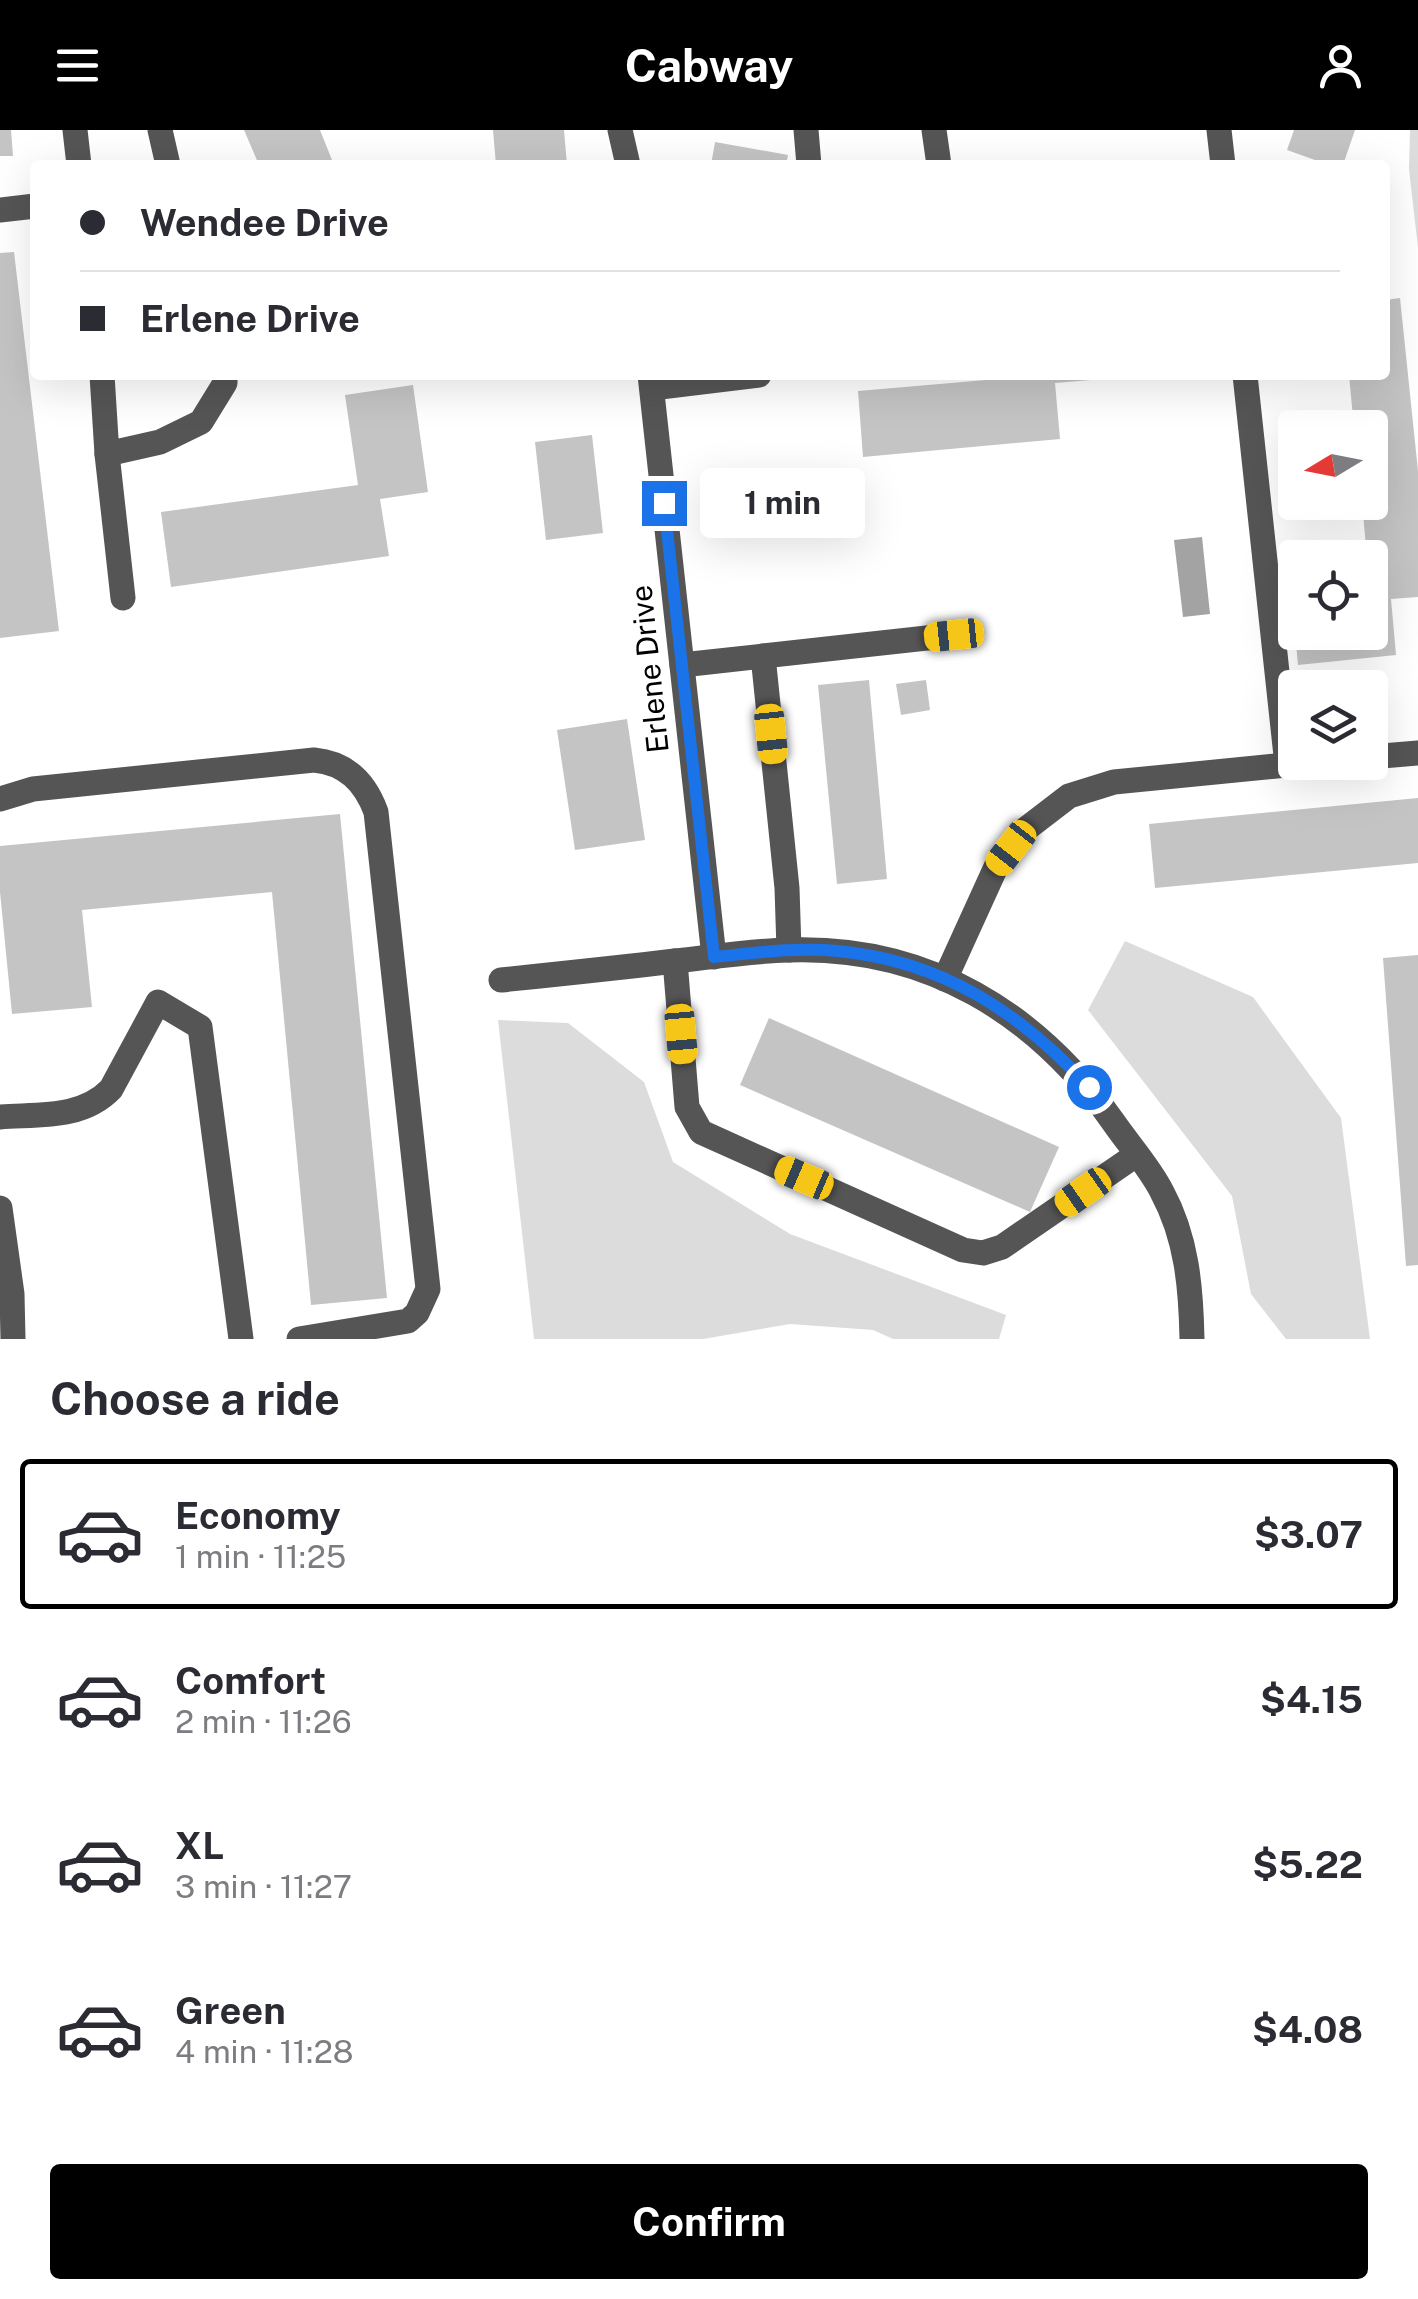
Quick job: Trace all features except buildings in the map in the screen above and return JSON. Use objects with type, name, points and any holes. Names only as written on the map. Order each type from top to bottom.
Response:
[{"type":"street","points":[[76,130],[79,160]]},
{"type":"street","points":[[160,130],[167,160]]},
{"type":"street","points":[[620,130],[627,160]]},
{"type":"street","points":[[806,130],[809,160]]},
{"type":"street","points":[[934,130],[938,160]]},
{"type":"street","points":[[1219,130],[1222,160]]},
{"type":"street","points":[[0,210],[30,207]]},
{"type":"street","points":[[102,380],[123,598]]},
{"type":"street","points":[[107,454],[160,442],[201,422],[225,380]]},
{"type":"street","points":[[1246,380],[1278,682]]},
{"type":"street","name":"Erlene Drive","points":[[651,381],[714,957]]},
{"type":"street","points":[[682,665],[954,635]]},
{"type":"street","points":[[763,656],[787,888],[789,950]]},
{"type":"street","points":[[1388,756],[1418,753]]},
{"type":"street","points":[[0,799],[33,789],[314,760],[334,762],[352,772],[372,801],[428,1288],[418,1313],[408,1322],[300,1339]]},
{"type":"street","points":[[945,978],[996,867],[1026,829],[1069,796],[1114,782],[1278,767]]},
{"type":"street","points":[[501,980],[789,950],[838,951],[886,959],[977,993],[1019,1019],[1056,1051],[1089,1087],[1163,1192],[1190,1273],[1192,1339]]},
{"type":"street","points":[[675,961],[687,1107],[701,1132],[962,1250],[983,1252],[1002,1247],[1136,1155]]},
{"type":"street","points":[[0,1117],[84,1110],[100,1100],[111,1089],[158,1002],[200,1027],[241,1339]]},
{"type":"street","points":[[0,1208],[12,1294],[13,1339]]},
{"type":"shaded area","points":[[1410,130],[1418,130],[1418,248],[1409,169]]},
{"type":"shaded area","points":[[1202,537],[1210,614],[1183,617],[1174,540]]},
{"type":"shaded area","points":[[1125,941],[1253,997],[1341,1118],[1370,1339],[1286,1339],[1251,1294],[1232,1196],[1088,1010]]},
{"type":"shaded area","points":[[498,1020],[568,1023],[644,1082],[673,1162],[790,1234],[1006,1315],[999,1339],[893,1339],[873,1330],[790,1324],[703,1339],[534,1339]]},
{"type":"route","points":[[664,503],[714,957],[789,950],[838,951],[886,959],[933,973],[977,993],[1019,1019],[1089,1087]]}]
